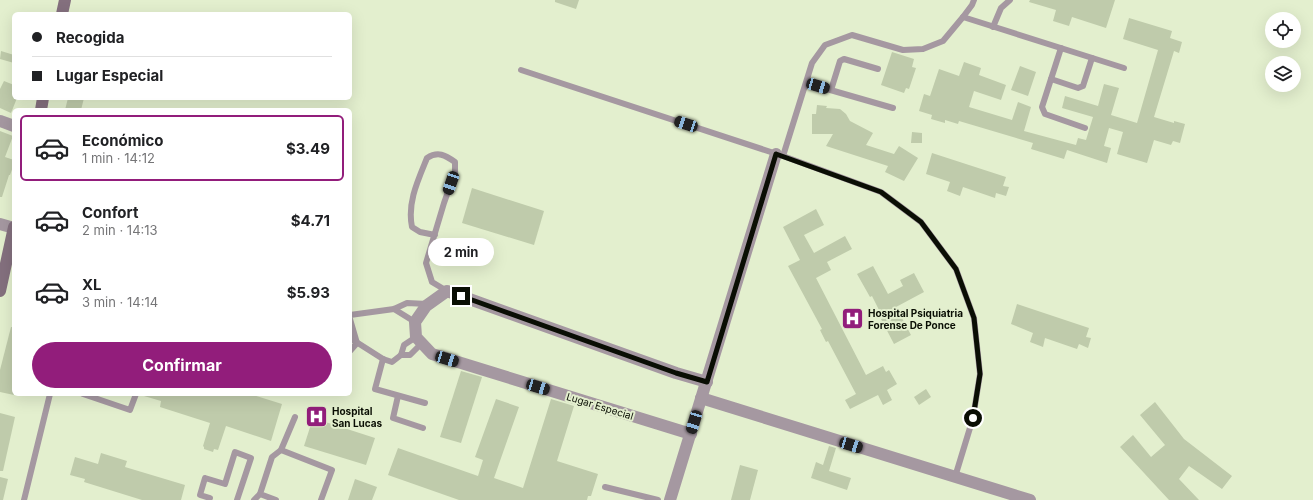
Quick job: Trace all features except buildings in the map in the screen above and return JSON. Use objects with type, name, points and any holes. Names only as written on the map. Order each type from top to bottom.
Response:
[{"type":"street","points":[[62,12],[65,0]]},
{"type":"street","points":[[0,121],[12,125]]},
{"type":"street","points":[[670,500],[780,155]]},
{"type":"street","points":[[0,224],[12,227]]},
{"type":"street","points":[[0,290],[12,237]]},
{"type":"street","points":[[419,340],[415,322],[428,304],[447,291],[676,373],[707,382]]},
{"type":"street","name":"Lugar Especial","points":[[419,340],[432,354],[690,434]]},
{"type":"street","points":[[702,398],[955,477],[1005,496],[1030,500]]},
{"type":"lane","points":[[780,155],[812,63],[824,44],[852,35],[903,50],[923,49],[943,41],[963,18],[974,0]]},
{"type":"lane","points":[[993,27],[1001,8],[1010,0]]},
{"type":"lane","points":[[963,18],[1124,68]]},
{"type":"lane","points":[[1061,48],[1042,107],[1045,114],[1085,128]]},
{"type":"lane","points":[[1051,79],[1078,88],[1083,86],[1092,58]]},
{"type":"lane","points":[[831,90],[840,61],[844,59],[878,69]]},
{"type":"lane","points":[[521,70],[780,155],[881,192],[921,222],[956,269],[974,318],[980,374],[973,418],[955,477]]},
{"type":"lane","points":[[806,83],[893,108]]},
{"type":"lane","points":[[435,235],[420,232],[412,227],[410,217],[411,202],[427,158],[433,155],[445,155],[455,162],[455,172],[444,203],[435,235],[426,263],[432,282],[447,291]]},
{"type":"lane","points":[[352,315],[394,309],[407,303],[428,304]]},
{"type":"lane","points":[[394,309],[415,322]]},
{"type":"lane","points":[[352,326],[357,343]]},
{"type":"lane","points":[[352,339],[383,359],[392,362],[401,355],[404,345],[419,340]]},
{"type":"lane","points":[[401,355],[410,355],[419,340]]},
{"type":"lane","points":[[352,349],[357,343]]},
{"type":"lane","points":[[383,359],[375,389],[425,403]]},
{"type":"lane","points":[[24,500],[50,396]]},
{"type":"lane","points":[[88,396],[130,410],[135,396]]},
{"type":"lane","points":[[398,396],[393,418],[423,428]]},
{"type":"lane","points":[[254,500],[260,494],[272,457],[281,450],[295,417]]},
{"type":"lane","points":[[281,450],[332,470],[320,500]]},
{"type":"lane","points":[[212,499],[200,495],[205,478],[225,484],[235,452],[251,458],[237,500]]},
{"type":"lane","points":[[604,487],[658,500]]},
{"type":"lane","points":[[260,494],[276,500]]},
{"type":"place","name":"Hospital Psiquiatria Forense De Ponce","points":[[852,319]]},
{"type":"place","name":"Hospital San Lucas","points":[[317,417]]},
{"type":"route","points":[[461,296],[676,373],[707,382],[776,154],[881,192],[921,222],[956,269],[974,318],[980,374],[973,418]]}]
